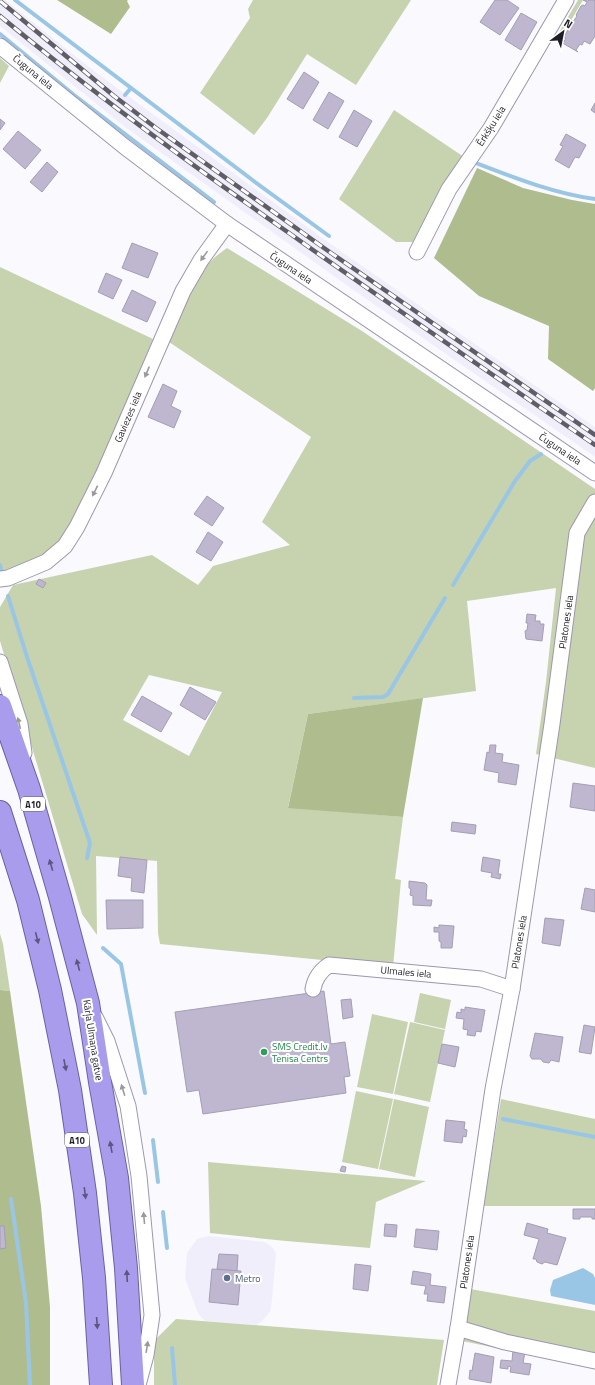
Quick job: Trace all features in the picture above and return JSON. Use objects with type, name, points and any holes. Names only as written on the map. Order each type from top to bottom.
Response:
[{"type":"highway","name":"Kārļa Ulmaņa gatve","points":[[0,706],[29,790],[60,897],[88,1003],[117,1178],[126,1268],[133,1385]]},
{"type":"highway","name":"A10","points":[[0,812],[28,900],[50,990],[70,1090],[85,1193],[94,1278],[101,1385]]},
{"type":"street","name":"Ērkšķu iela","points":[[417,252],[449,189],[491,128],[566,0]]},
{"type":"street","name":"Čuguna iela","points":[[0,46],[125,147],[228,224],[595,473]]},
{"type":"street","name":"Gaviezes iela","points":[[0,579],[8,578],[46,562],[65,546],[73,534],[104,473],[182,291],[201,260],[228,224]]},
{"type":"street","name":"Platones iela","points":[[448,1385],[458,1328],[493,1089],[512,989],[552,724],[577,533],[595,502]]},
{"type":"street","points":[[0,662],[20,724],[29,790]]},
{"type":"street","name":"Ulmales iela","points":[[313,989],[314,982],[321,971],[329,965],[481,979],[512,989]]},
{"type":"street","points":[[88,1003],[107,1041],[128,1106],[139,1176],[152,1315],[146,1355],[138,1385]]},
{"type":"street","points":[[458,1328],[505,1342],[595,1361]]},
{"type":"shaded area","points":[[0,0],[5,0],[94,71],[332,245],[595,427],[595,457],[352,289],[125,127],[0,26]]},
{"type":"shaded area","points":[[208,1236],[265,1242],[273,1248],[276,1254],[270,1312],[261,1322],[256,1325],[205,1321],[197,1311],[185,1278],[187,1253],[197,1239]]},
{"type":"green space","points":[[57,0],[128,0],[127,1],[130,7],[111,34]]},
{"type":"green space","points":[[253,0],[411,0],[356,85],[307,54],[267,118],[254,135],[200,93],[250,18],[248,9]]},
{"type":"green space","points":[[578,0],[583,0],[560,39],[554,41]]},
{"type":"green space","points":[[0,58],[9,66],[0,83]]},
{"type":"green space","points":[[394,110],[464,157],[413,242],[396,242],[339,199]]},
{"type":"green space","points":[[477,168],[523,188],[595,204],[595,388],[593,391],[548,359],[549,326],[479,296],[434,258]]},
{"type":"green space","points":[[227,248],[362,331],[595,489],[595,768],[536,754],[546,682],[556,588],[467,601],[476,691],[308,714],[288,807],[403,817],[395,879],[401,880],[393,967],[160,944],[158,933],[157,861],[96,856],[97,935],[82,914],[0,641],[0,607],[13,585],[152,555],[198,585],[213,566],[290,545],[262,522],[311,437],[169,342],[198,274],[215,257]],"holes":[[[149,675],[222,692],[189,756],[123,720]]]},
{"type":"green space","points":[[0,267],[153,339],[73,528],[54,549],[14,569],[0,573]]},
{"type":"green space","points":[[423,698],[403,817],[288,808],[308,714]]},
{"type":"green space","points":[[0,934],[3,944],[10,991],[0,990]]},
{"type":"green space","points":[[0,990],[10,991],[41,1206],[50,1307],[50,1385],[0,1385]]},
{"type":"green space","points":[[420,993],[451,1000],[445,1029],[414,1022]]},
{"type":"green space","points":[[372,1014],[408,1022],[393,1094],[357,1087]]},
{"type":"green space","points":[[410,1022],[445,1030],[430,1102],[394,1094]]},
{"type":"green space","points":[[356,1091],[393,1099],[378,1169],[342,1162]]},
{"type":"green space","points":[[394,1099],[429,1107],[415,1177],[379,1169]]},
{"type":"green space","points":[[501,1099],[595,1119],[595,1206],[483,1206]]},
{"type":"green space","points":[[208,1162],[426,1181],[376,1202],[370,1248],[286,1241],[210,1233]]},
{"type":"green space","points":[[470,1289],[595,1311],[595,1368],[462,1341]]},
{"type":"green space","points":[[176,1319],[444,1340],[437,1385],[154,1385],[154,1341]]},
{"type":"water","points":[[583,1268],[593,1274],[595,1278],[595,1305],[551,1296],[550,1290],[553,1280]]},
{"type":"building","points":[[495,0],[507,0],[519,8],[500,35],[480,22]]},
{"type":"building","points":[[583,0],[595,0],[595,36],[590,44],[584,41],[582,45],[580,44],[576,50],[578,52],[559,41],[563,43],[566,38],[564,38],[564,36],[577,16],[576,15],[581,6],[585,6],[587,2]]},
{"type":"building","points":[[521,13],[537,22],[521,50],[505,40]]},
{"type":"building","points":[[304,72],[319,82],[303,109],[287,99]]},
{"type":"building","points":[[329,92],[344,101],[328,129],[313,120]]},
{"type":"building","points":[[595,103],[595,113],[591,110]]},
{"type":"building","points":[[354,110],[372,121],[357,147],[339,137]]},
{"type":"building","points":[[0,119],[5,123],[0,130]]},
{"type":"building","points":[[18,131],[41,150],[25,169],[3,149]]},
{"type":"building","points":[[566,134],[586,145],[579,158],[575,157],[569,168],[555,160],[563,146],[560,145]]},
{"type":"building","points":[[47,162],[58,172],[42,192],[30,182]]},
{"type":"building","points":[[132,243],[158,253],[148,278],[122,268]]},
{"type":"building","points":[[106,273],[122,280],[113,299],[98,292]]},
{"type":"building","points":[[132,290],[156,302],[147,322],[122,311]]},
{"type":"building","points":[[163,384],[177,391],[171,406],[181,411],[174,428],[148,417]]},
{"type":"building","points":[[207,496],[224,508],[212,526],[194,514]]},
{"type":"building","points":[[208,532],[223,542],[211,561],[196,552]]},
{"type":"building","points":[[39,579],[46,583],[43,588],[36,584]]},
{"type":"building","points":[[527,614],[536,615],[535,621],[540,621],[540,624],[544,624],[542,641],[526,639],[525,631],[527,630],[528,623],[526,623]]},
{"type":"building","points":[[190,687],[216,702],[205,720],[180,705]]},
{"type":"building","points":[[142,696],[172,713],[161,732],[131,715]]},
{"type":"building","points":[[490,745],[496,745],[495,753],[503,754],[502,762],[519,765],[516,785],[498,782],[499,773],[484,770],[487,752],[489,753]]},
{"type":"building","points":[[573,783],[595,786],[595,811],[570,807]]},
{"type":"building","points":[[452,822],[476,825],[475,834],[451,831]]},
{"type":"building","points":[[120,857],[147,860],[144,893],[131,891],[132,878],[118,876]]},
{"type":"building","points":[[483,857],[500,860],[498,874],[501,874],[500,879],[491,877],[492,873],[481,871]]},
{"type":"building","points":[[409,881],[425,883],[427,885],[426,900],[432,900],[431,906],[413,905],[413,896],[410,895],[411,889],[409,888]]},
{"type":"building","points":[[585,888],[595,890],[595,912],[581,909]]},
{"type":"building","points":[[106,900],[143,900],[143,928],[107,929]]},
{"type":"building","points":[[545,918],[564,920],[560,946],[542,943]]},
{"type":"building","points":[[439,925],[454,926],[452,948],[441,948],[439,932],[434,932],[434,927],[439,928]]},
{"type":"building","name":"SMS Credit.lv Tenisa Centrs","points":[[324,991],[331,1044],[345,1042],[350,1076],[344,1077],[346,1093],[203,1114],[199,1090],[187,1092],[175,1012]]},
{"type":"building","points":[[351,999],[353,1017],[343,1019],[341,1000]]},
{"type":"building","points":[[465,1007],[485,1010],[481,1032],[476,1031],[475,1036],[467,1035],[468,1030],[463,1029],[464,1019],[456,1018],[457,1012],[461,1013],[461,1009],[465,1010]]},
{"type":"building","points":[[584,1025],[595,1027],[591,1054],[579,1052]]},
{"type":"building","points":[[535,1033],[563,1037],[559,1062],[551,1060],[549,1063],[543,1062],[541,1059],[532,1059],[530,1056]]},
{"type":"building","points":[[442,1044],[459,1047],[455,1067],[438,1063]]},
{"type":"building","points":[[446,1120],[465,1122],[464,1129],[467,1130],[466,1137],[463,1136],[462,1143],[444,1141]]},
{"type":"building","points":[[342,1166],[346,1167],[345,1172],[340,1171]]},
{"type":"building","points":[[573,1209],[595,1209],[595,1219],[592,1219],[592,1217],[580,1217],[580,1219],[573,1219]]},
{"type":"building","points":[[527,1223],[548,1229],[547,1233],[566,1238],[557,1265],[545,1262],[542,1264],[537,1262],[536,1259],[533,1259],[539,1239],[524,1235]]},
{"type":"building","points":[[385,1224],[397,1225],[396,1237],[384,1236]]},
{"type":"building","points":[[0,1226],[4,1226],[6,1248],[0,1249]]},
{"type":"building","points":[[416,1229],[439,1231],[437,1250],[414,1247]]},
{"type":"building","points":[[219,1254],[238,1255],[237,1271],[217,1269]]},
{"type":"building","points":[[355,1264],[371,1266],[368,1291],[353,1289]]},
{"type":"building","points":[[212,1269],[241,1271],[238,1305],[209,1302]]},
{"type":"building","points":[[413,1271],[431,1274],[430,1285],[446,1287],[444,1303],[427,1301],[428,1294],[424,1294],[426,1286],[411,1284]]},
{"type":"building","points":[[513,1350],[525,1352],[523,1363],[531,1364],[529,1375],[510,1372],[511,1367],[508,1366],[508,1369],[500,1368],[501,1360],[512,1361]]},
{"type":"building","points":[[475,1353],[494,1357],[491,1383],[469,1379]]},
{"type":"waterway","points":[[15,0],[255,182],[329,236]]},
{"type":"waterway","points":[[0,34],[74,95],[214,202]]},
{"type":"waterway","points":[[125,95],[131,88]]},
{"type":"waterway","points":[[476,163],[549,189],[595,199]]},
{"type":"waterway","points":[[453,585],[515,481],[530,461],[541,454]]},
{"type":"waterway","points":[[0,565],[1,569]]},
{"type":"waterway","points":[[8,596],[90,843],[87,858]]},
{"type":"waterway","points":[[354,698],[383,697],[388,694],[445,598]]},
{"type":"waterway","points":[[103,948],[121,964],[145,1093]]},
{"type":"waterway","points":[[503,1119],[595,1137]]},
{"type":"waterway","points":[[153,1140],[158,1182]]},
{"type":"waterway","points":[[11,1199],[26,1303],[30,1385]]},
{"type":"waterway","points":[[163,1212],[167,1248]]},
{"type":"waterway","points":[[172,1348],[175,1385]]},
{"type":"railway","points":[[0,1],[114,96],[156,128],[331,253],[595,435]]},
{"type":"railway","points":[[0,16],[142,128],[215,181],[595,445]]},
{"type":"place","name":"SMS Credit.lv Tenisa Centrs","points":[[264,1052]]},
{"type":"place","name":"Metro","points":[[227,1278]]}]
